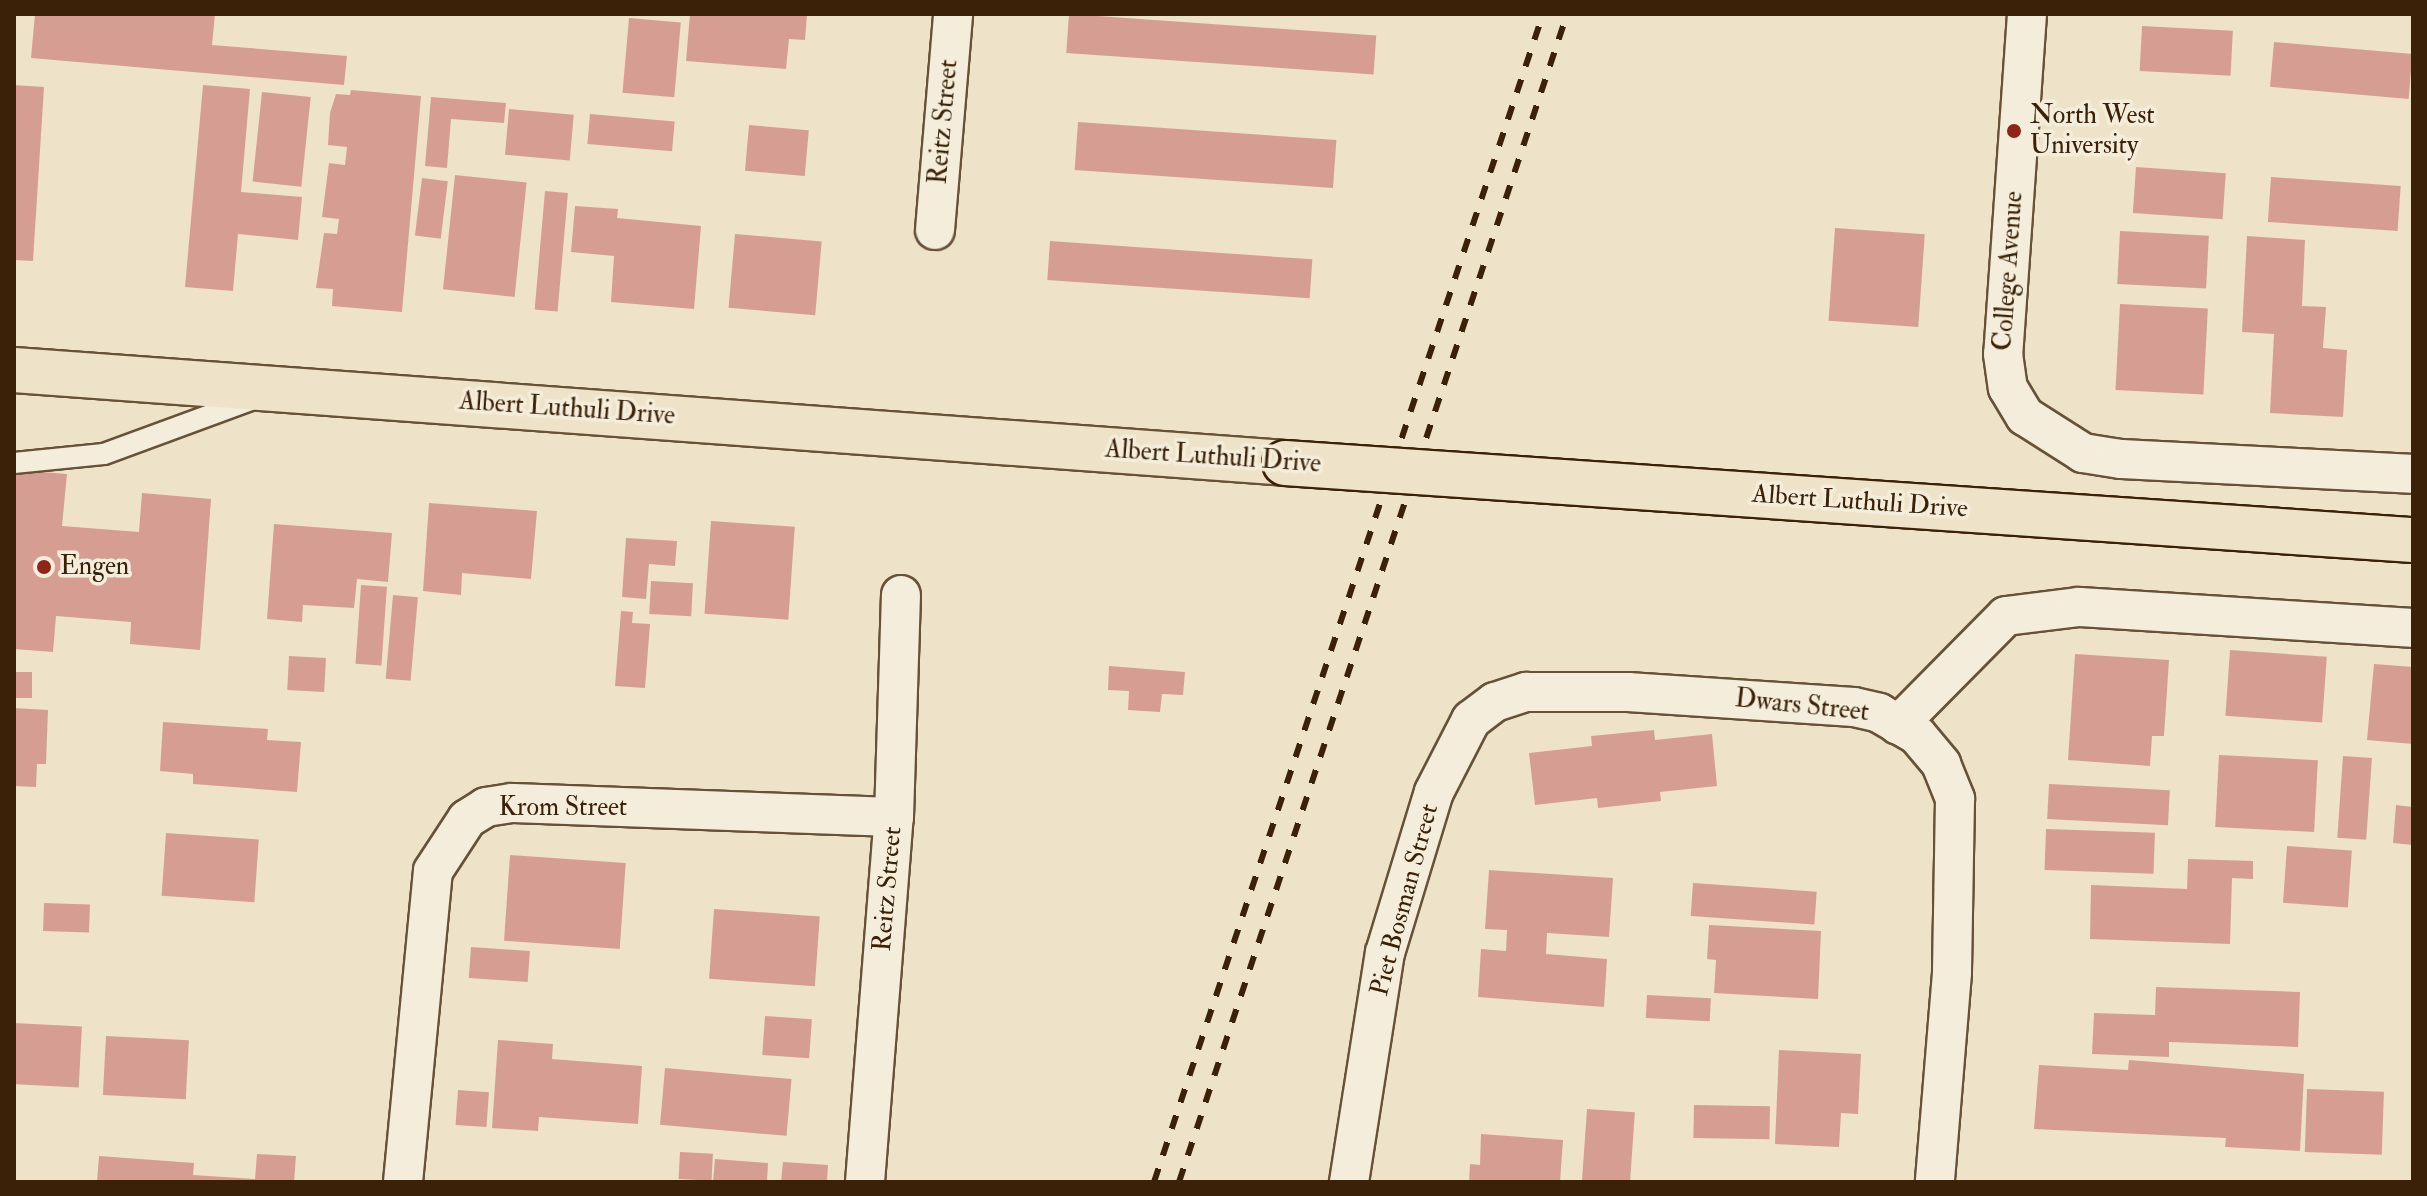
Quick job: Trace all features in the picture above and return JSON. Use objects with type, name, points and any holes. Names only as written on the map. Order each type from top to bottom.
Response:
[{"type":"main road","name":"Albert Luthuli Drive","points":[[14,370],[1285,463],[2413,540]]},
{"type":"street","name":"Reitz Street","points":[[935,230],[953,14]]},
{"type":"street","name":"College Avenue","points":[[2027,14],[2004,374],[2025,416],[2083,453],[2121,459],[2413,474]]},
{"type":"street","name":"Reitz Street","points":[[865,1182],[894,817],[901,595]]},
{"type":"street","points":[[1898,725],[2006,616],[2079,607],[2413,628]]},
{"type":"street","name":"Dwars Street","points":[[1471,720],[1495,702],[1526,692],[1628,692],[1854,707],[1917,735],[1941,764],[1955,799],[1952,973],[1935,1182]]},
{"type":"street","name":"Piet Bosman Street","points":[[1349,1182],[1385,953],[1434,792],[1471,720]]},
{"type":"street","name":"Krom Street","points":[[403,1182],[433,871],[467,819],[486,807],[512,803],[894,817]]},
{"type":"lane","points":[[14,463],[104,454],[284,388]]},
{"type":"building","points":[[35,14],[215,14],[212,45],[347,56],[344,85],[31,58]]},
{"type":"building","points":[[690,14],[807,14],[805,40],[789,39],[786,69],[686,61]]},
{"type":"building","points":[[1069,14],[1376,35],[1374,74],[1066,53]]},
{"type":"building","points":[[629,18],[681,23],[674,97],[622,93]]},
{"type":"building","points":[[2142,26],[2233,31],[2231,76],[2140,71]]},
{"type":"building","points":[[2274,42],[2412,54],[2409,99],[2270,87]]},
{"type":"building","points":[[14,85],[44,87],[33,261],[14,260]]},
{"type":"building","points":[[203,85],[250,89],[241,192],[302,197],[298,240],[238,234],[233,291],[185,287]]},
{"type":"building","points":[[351,90],[421,96],[402,312],[332,306],[333,289],[316,288],[324,233],[337,234],[339,219],[322,217],[329,163],[345,165],[347,147],[328,145],[330,113],[336,94],[350,95]]},
{"type":"building","points":[[262,92],[311,97],[301,187],[253,182]]},
{"type":"building","points":[[431,97],[506,103],[504,123],[451,119],[447,168],[425,166]]},
{"type":"building","points":[[509,109],[574,115],[570,160],[505,155]]},
{"type":"building","points":[[590,114],[675,121],[672,151],[587,144]]},
{"type":"building","points":[[1078,122],[1336,140],[1333,188],[1075,170]]},
{"type":"building","points":[[749,125],[809,130],[805,176],[745,171]]},
{"type":"building","points":[[2136,167],[2226,173],[2223,219],[2133,213]]},
{"type":"building","points":[[455,175],[527,183],[515,297],[443,289]]},
{"type":"building","points":[[2271,177],[2401,186],[2398,231],[2268,222]]},
{"type":"building","points":[[422,178],[448,181],[441,239],[415,236]]},
{"type":"building","points":[[545,191],[568,193],[558,312],[535,310]]},
{"type":"building","points":[[575,206],[618,209],[617,218],[701,226],[694,309],[611,302],[614,256],[571,252]]},
{"type":"building","points":[[1835,228],[1925,234],[1918,327],[1829,321]]},
{"type":"building","points":[[2120,231],[2209,236],[2206,289],[2117,284]]},
{"type":"building","points":[[735,234],[822,242],[815,315],[729,308]]},
{"type":"building","points":[[2247,236],[2305,240],[2302,306],[2326,307],[2323,348],[2347,350],[2343,417],[2270,413],[2274,334],[2242,332]]},
{"type":"building","points":[[1050,241],[1312,259],[1310,298],[1047,280]]},
{"type":"building","points":[[2120,304],[2208,309],[2203,394],[2115,390]]},
{"type":"building","points":[[16,470],[67,474],[62,526],[139,532],[142,493],[211,499],[200,650],[130,644],[131,622],[56,616],[53,652],[14,649]]},
{"type":"building","points":[[429,503],[537,511],[531,579],[462,573],[461,595],[423,591]]},
{"type":"building","points":[[711,521],[795,527],[788,620],[705,614]]},
{"type":"building","points":[[274,524],[392,533],[388,582],[357,579],[354,608],[303,605],[302,622],[267,619]]},
{"type":"building","points":[[626,538],[677,541],[675,566],[649,564],[646,599],[622,597]]},
{"type":"building","points":[[651,581],[693,583],[691,616],[649,614]]},
{"type":"building","points":[[361,585],[387,587],[381,666],[355,664]]},
{"type":"building","points":[[393,595],[418,597],[411,681],[386,679]]},
{"type":"building","points":[[621,611],[633,612],[632,623],[650,624],[645,688],[615,686]]},
{"type":"building","points":[[2230,650],[2327,657],[2322,723],[2225,716]]},
{"type":"building","points":[[2075,654],[2169,660],[2164,736],[2152,736],[2150,766],[2068,760]]},
{"type":"building","points":[[289,656],[326,658],[324,692],[287,690]]},
{"type":"building","points":[[2374,664],[2413,667],[2413,744],[2367,740]]},
{"type":"building","points":[[1109,666],[1185,672],[1183,695],[1162,694],[1160,712],[1128,710],[1129,691],[1108,690]]},
{"type":"building","points":[[14,672],[32,672],[32,698],[14,698]]},
{"type":"building","points":[[14,708],[48,710],[46,764],[37,764],[36,787],[14,786]]},
{"type":"building","points":[[163,722],[268,729],[267,740],[301,742],[297,792],[193,784],[193,774],[160,771]]},
{"type":"building","points":[[1654,730],[1655,740],[1712,734],[1717,786],[1660,792],[1661,801],[1598,808],[1597,798],[1535,805],[1529,753],[1592,746],[1591,736]]},
{"type":"building","points":[[2219,755],[2318,760],[2314,832],[2215,827]]},
{"type":"building","points":[[2343,756],[2372,758],[2366,840],[2337,838]]},
{"type":"building","points":[[2049,784],[2170,790],[2168,825],[2047,819]]},
{"type":"building","points":[[2396,805],[2413,807],[2413,845],[2393,843]]},
{"type":"building","points":[[2046,829],[2155,833],[2154,874],[2045,870]]},
{"type":"building","points":[[166,833],[259,839],[254,902],[162,896]]},
{"type":"building","points":[[2287,846],[2352,851],[2348,907],[2283,903]]},
{"type":"building","points":[[510,855],[626,863],[620,949],[504,941]]},
{"type":"building","points":[[2188,859],[2253,861],[2253,879],[2232,878],[2230,944],[2090,939],[2091,885],[2187,889]]},
{"type":"building","points":[[1489,870],[1613,878],[1609,937],[1547,933],[1546,954],[1607,959],[1604,1007],[1478,997],[1481,949],[1506,951],[1507,930],[1485,929]]},
{"type":"building","points":[[1693,883],[1817,892],[1814,925],[1691,916]]},
{"type":"building","points":[[44,903],[90,905],[89,933],[43,931]]},
{"type":"building","points":[[714,909],[820,916],[815,986],[709,979]]},
{"type":"building","points":[[1709,925],[1821,931],[1818,999],[1714,993],[1716,960],[1707,959]]},
{"type":"building","points":[[471,947],[530,951],[528,982],[469,978]]},
{"type":"building","points":[[2156,987],[2300,992],[2298,1047],[2169,1042],[2169,1057],[2092,1054],[2094,1013],[2155,1015]]},
{"type":"building","points":[[1647,995],[1711,998],[1710,1021],[1646,1018]]},
{"type":"building","points":[[765,1016],[812,1019],[809,1058],[762,1055]]},
{"type":"building","points":[[14,1023],[82,1027],[79,1087],[14,1084]]},
{"type":"building","points":[[106,1036],[189,1040],[186,1099],[103,1095]]},
{"type":"building","points":[[498,1040],[553,1044],[552,1059],[642,1066],[638,1124],[539,1117],[538,1131],[492,1128]]},
{"type":"building","points":[[1779,1050],[1861,1054],[1858,1114],[1841,1113],[1839,1147],[1775,1144]]},
{"type":"building","points":[[2129,1060],[2304,1074],[2300,1151],[2225,1147],[2226,1138],[2034,1129],[2039,1065],[2128,1070]]},
{"type":"building","points":[[665,1068],[792,1079],[787,1136],[660,1125]]},
{"type":"building","points":[[2307,1089],[2384,1092],[2382,1155],[2305,1152]]},
{"type":"building","points":[[458,1090],[489,1092],[486,1127],[456,1125]]},
{"type":"building","points":[[1694,1105],[1770,1106],[1769,1139],[1693,1138]]},
{"type":"building","points":[[1587,1109],[1635,1112],[1630,1182],[1582,1182]]},
{"type":"building","points":[[1481,1134],[1563,1140],[1560,1182],[1469,1182],[1470,1164],[1480,1165]]},
{"type":"building","points":[[680,1152],[713,1154],[712,1181],[679,1179]]},
{"type":"building","points":[[257,1154],[296,1156],[294,1182],[97,1182],[99,1156],[194,1163],[193,1175],[255,1179]]},
{"type":"building","points":[[715,1159],[768,1163],[767,1182],[713,1182]]},
{"type":"building","points":[[783,1162],[828,1165],[827,1182],[781,1182]]},
{"type":"railway","points":[[1154,1182],[1543,14]]},
{"type":"railway","points":[[1179,1182],[1567,14]]},
{"type":"place","name":"North West University","points":[[2014,131]]},
{"type":"place","name":"Engen","points":[[44,567]]}]
